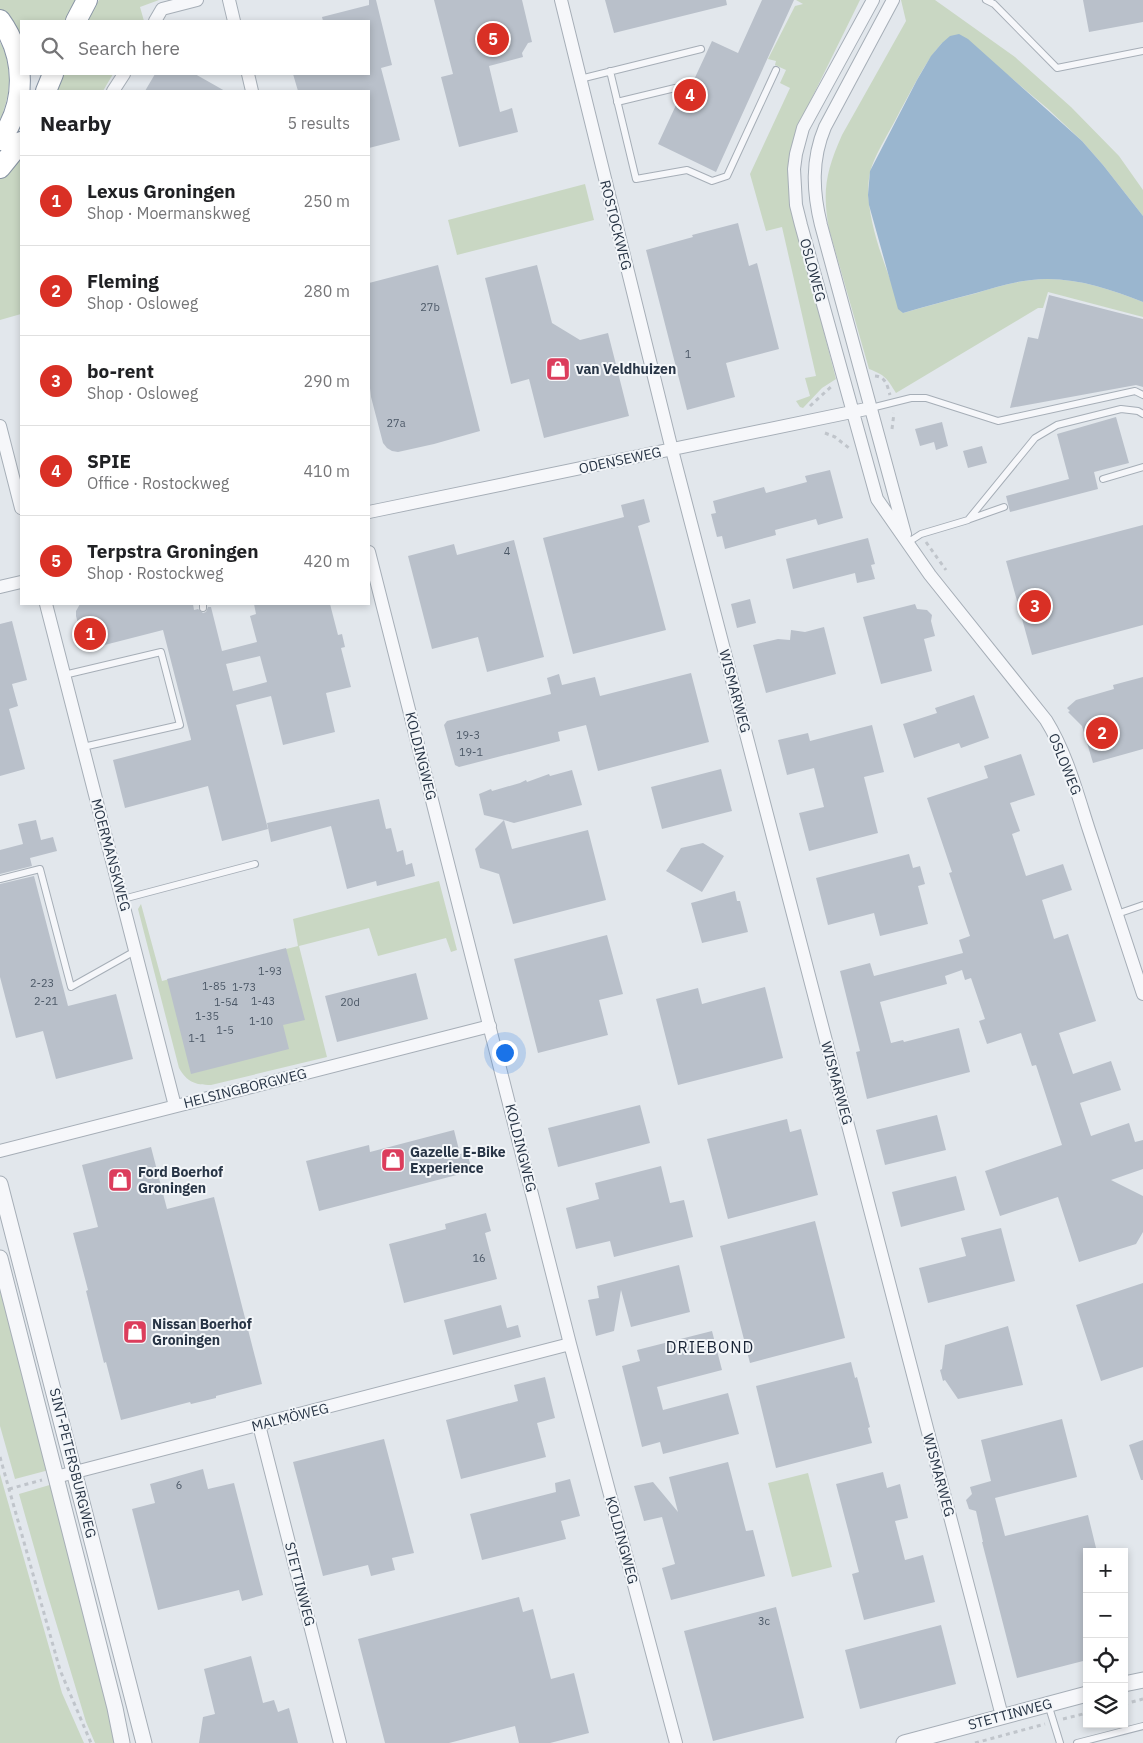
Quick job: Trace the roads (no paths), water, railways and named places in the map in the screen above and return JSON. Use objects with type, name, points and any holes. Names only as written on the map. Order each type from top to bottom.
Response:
[{"type":"highway","points":[[77,20],[87,0]]},
{"type":"highway","points":[[0,20],[7,29],[16,50],[20,74],[17,106],[8,129],[0,140]]},
{"type":"highway","points":[[46,90],[53,75]]},
{"type":"highway","points":[[0,168],[20,143]]},
{"type":"street","points":[[156,20],[162,9],[197,0]]},
{"type":"street","points":[[229,0],[234,20]]},
{"type":"street","name":"ROSTOCKWEG","points":[[561,0],[672,450]]},
{"type":"street","name":"OSLOWEG","points":[[873,0],[803,128],[794,169],[796,205],[852,412],[876,500],[930,575],[1046,720],[1055,735],[1066,760],[1143,994]]},
{"type":"street","name":"OSLOWEG","points":[[893,0],[819,140],[815,158],[814,177],[816,206],[907,543]]},
{"type":"street","points":[[114,90],[123,75]]},
{"type":"street","points":[[248,75],[252,90]]},
{"type":"street","name":"ODENSEWEG","points":[[370,512],[870,408]]},
{"type":"street","points":[[0,426],[20,504]]},
{"type":"street","name":"WISMARWEG","points":[[672,450],[1002,1716]]},
{"type":"street","name":"KOLDINGWEG","points":[[370,556],[570,1344],[676,1743]]},
{"type":"street","points":[[0,587],[20,582]]},
{"type":"street","name":"MOERMANSKWEG","points":[[46,605],[175,1106]]},
{"type":"street","name":"HELSINGBORGWEG","points":[[0,1151],[490,1026]]},
{"type":"street","name":"SINT-PETERSBURGWEG","points":[[0,1184],[144,1743]]},
{"type":"street","name":"SINT-PETERSBURGWEG","points":[[0,1258],[116,1708],[122,1743]]},
{"type":"street","name":"MALMÖWEG","points":[[56,1477],[570,1344]]},
{"type":"street","name":"STETTINWEG","points":[[259,1425],[340,1743]]},
{"type":"street","points":[[1128,1683],[1143,1680]]},
{"type":"street","name":"STETTINWEG","points":[[904,1743],[1083,1695]]},
{"type":"lane","points":[[986,0],[994,4],[1057,68],[1143,51]]},
{"type":"lane","points":[[580,79],[701,49]]},
{"type":"lane","points":[[610,71],[636,179],[687,170],[712,181],[727,176],[776,70]]},
{"type":"lane","points":[[617,102],[675,88]]},
{"type":"lane","points":[[870,408],[912,398],[926,398],[998,421],[1135,391],[1143,394]]},
{"type":"lane","points":[[968,520],[1035,438],[1057,425],[1121,409],[1138,411],[1143,414]]},
{"type":"lane","points":[[1103,479],[1143,467]]},
{"type":"lane","points":[[907,543],[929,531],[1004,507]]},
{"type":"lane","points":[[64,675],[161,652],[180,725],[84,747]]},
{"type":"lane","points":[[123,898],[255,864]]},
{"type":"lane","points":[[0,879],[40,869],[71,987],[136,951]]},
{"type":"lane","points":[[1117,914],[1143,905]]},
{"type":"lane","points":[[1048,1704],[1060,1743]]},
{"type":"lane","points":[[1077,1743],[1143,1726]]},
{"type":"water","points":[[959,34],[968,39],[1082,141],[1143,216],[1143,302],[1108,289],[1084,283],[1047,279],[1011,283],[903,313],[898,309],[869,205],[870,171],[931,56],[950,36]]},
{"type":"place","name":"Terpstra Groningen","points":[[493,39]]},
{"type":"place","name":"SPIE","points":[[690,95]]},
{"type":"place","name":"van Veldhuizen","points":[[558,369]]},
{"type":"place","name":"bo-rent","points":[[1035,606]]},
{"type":"place","name":"Lexus Groningen","points":[[90,634]]},
{"type":"place","name":"Fleming","points":[[1102,733]]},
{"type":"place","name":"Gazelle E-Bike Experience","points":[[393,1160]]},
{"type":"place","name":"Ford Boerhof Groningen","points":[[120,1180]]},
{"type":"place","name":"Nissan Boerhof Groningen","points":[[135,1332]]},
{"type":"district","name":"DRIEBOND","points":[[710,1347]]}]
